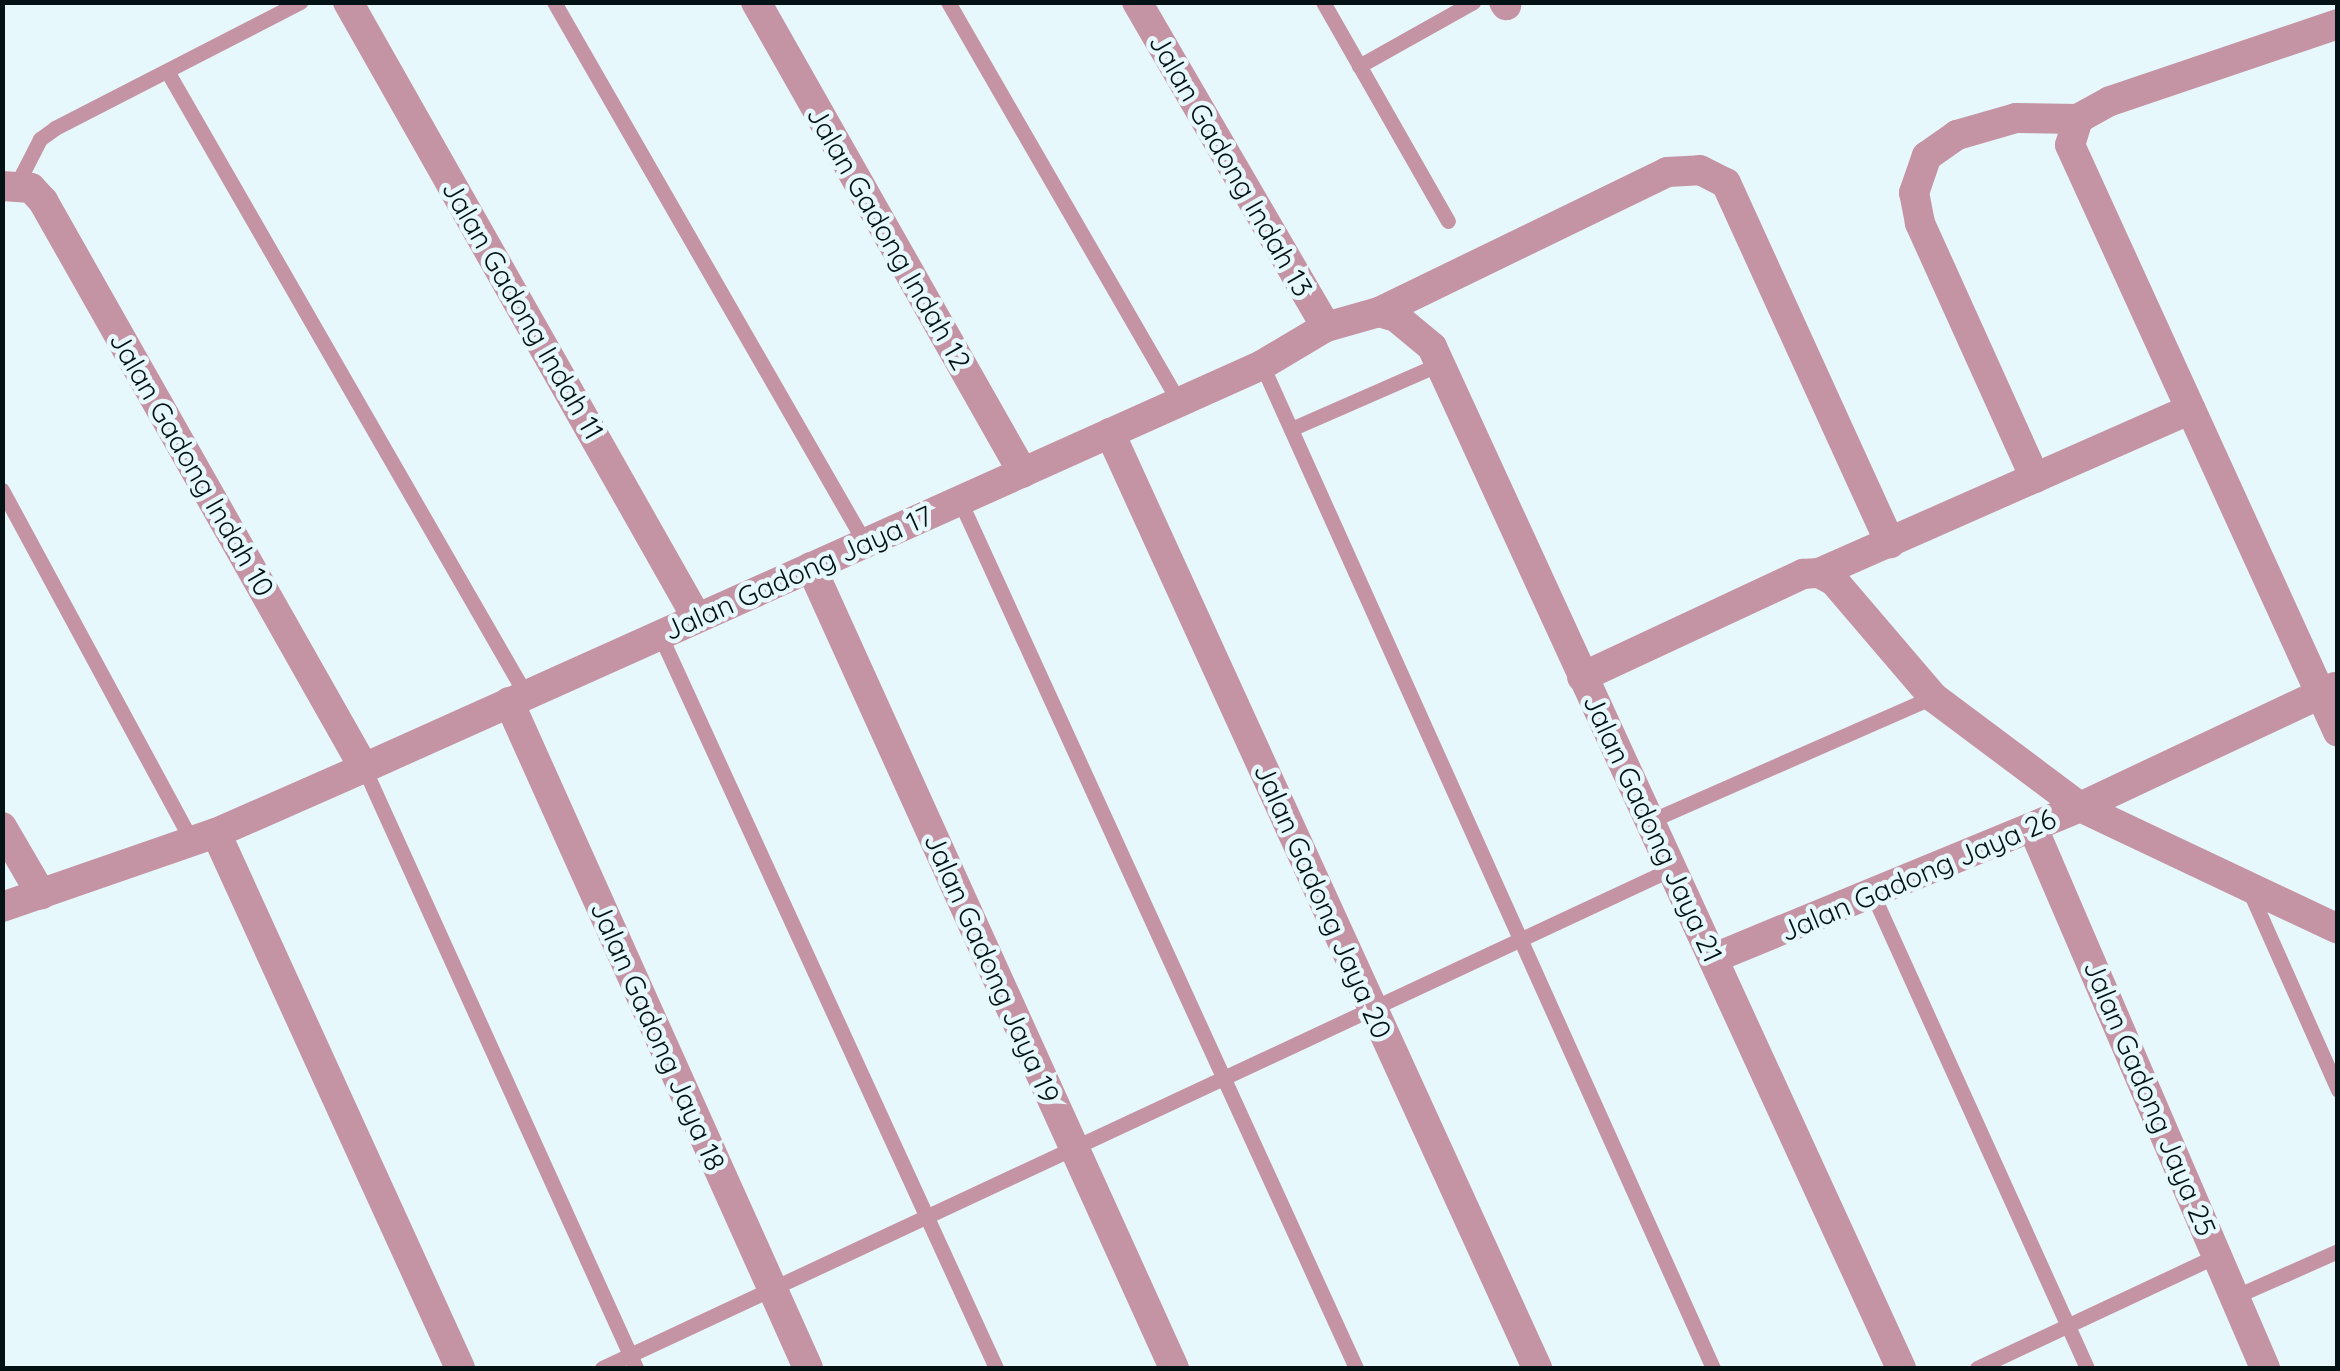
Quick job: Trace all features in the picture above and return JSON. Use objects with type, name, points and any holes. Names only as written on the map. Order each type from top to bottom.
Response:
[{"type":"street","name":"Jalan Gadong Indah 11","points":[[348,2],[697,618]]},
{"type":"street","name":"Jalan Gadong Indah 12","points":[[756,2],[1023,472]]},
{"type":"street","name":"Jalan Gadong Indah 13","points":[[1137,2],[1326,327]]},
{"type":"street","points":[[2035,478],[1920,223],[1914,193],[1928,156],[1957,135],[2016,118],[2078,119],[2110,101],[2338,24]]},
{"type":"street","points":[[2078,119],[2070,145],[2190,409],[2329,690],[2338,732]]},
{"type":"street","name":"Jalan Gadong Jaya 17","points":[[2,907],[204,837],[364,768],[1262,365],[1326,327],[1379,312],[1667,172],[1700,170],[1726,184],[1890,543]]},
{"type":"street","name":"Jalan Gadong Indah 10","points":[[10,185],[31,188],[42,201],[364,768]]},
{"type":"street","name":"Jalan Gadong Jaya 21","points":[[1379,312],[1416,331],[1432,347],[1901,1368]]},
{"type":"street","points":[[1582,677],[1804,574],[1820,574],[2190,409]]},
{"type":"street","name":"Jalan Gadong Jaya 20","points":[[1110,433],[1537,1368]]},
{"type":"street","name":"Jalan Gadong Jaya 19","points":[[811,568],[1174,1368]]},
{"type":"street","points":[[1820,574],[1834,581],[1933,696],[2080,807],[2329,690]]},
{"type":"street","name":"Jalan Gadong Jaya 18","points":[[518,699],[808,1368]]},
{"type":"street","name":"Jalan Gadong Jaya 26","points":[[1714,958],[2080,807],[2249,890],[2338,928]]},
{"type":"street","points":[[2,827],[41,894]]},
{"type":"street","name":"Jalan Gadong Jaya 25","points":[[2032,828],[2265,1368]]},
{"type":"street","points":[[204,837],[460,1368]]},
{"type":"lane","points":[[10,185],[40,139],[300,2]]},
{"type":"lane","points":[[554,2],[866,542]]},
{"type":"lane","points":[[948,2],[1178,402]]},
{"type":"lane","points":[[1323,2],[1448,222]]},
{"type":"lane","points":[[1359,66],[1473,2]]},
{"type":"lane","points":[[167,71],[518,699]]},
{"type":"lane","points":[[1290,429],[1440,364]]},
{"type":"lane","points":[[1262,365],[1713,1368]]},
{"type":"lane","points":[[2,490],[204,837]]},
{"type":"lane","points":[[960,500],[1356,1368]]},
{"type":"lane","points":[[660,635],[996,1368]]},
{"type":"lane","points":[[1650,821],[1933,696]]},
{"type":"lane","points":[[364,768],[633,1362]]},
{"type":"lane","points":[[602,1368],[633,1362],[772,1289],[1671,869]]},
{"type":"lane","points":[[2249,890],[2338,1090]]},
{"type":"lane","points":[[1873,895],[2087,1368]]},
{"type":"lane","points":[[2234,1297],[2338,1251]]},
{"type":"lane","points":[[1977,1368],[2218,1255]]}]
